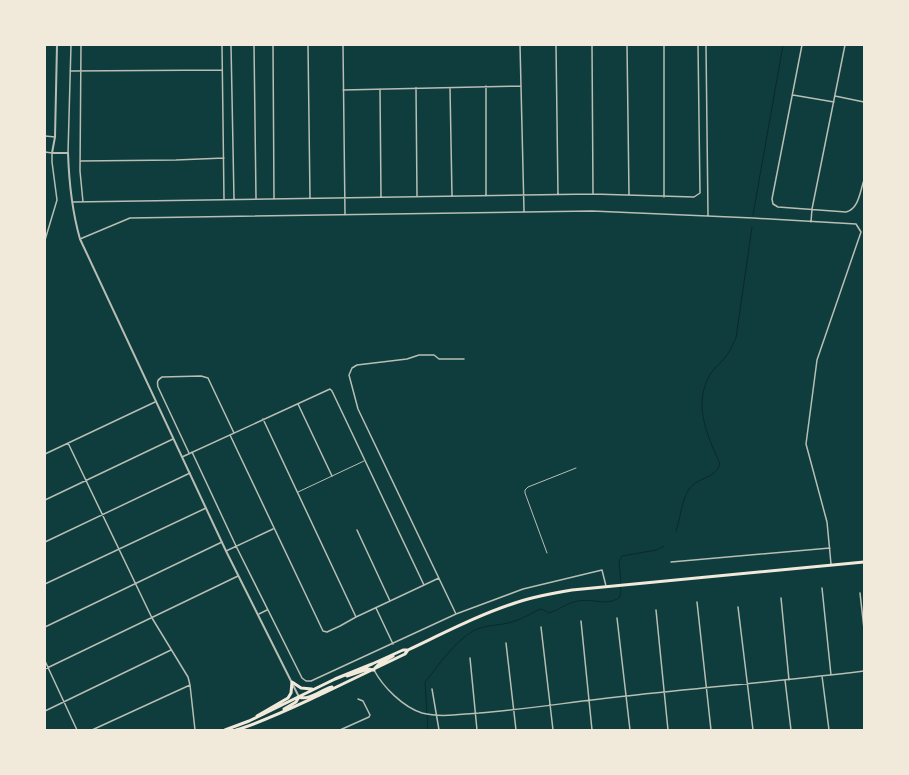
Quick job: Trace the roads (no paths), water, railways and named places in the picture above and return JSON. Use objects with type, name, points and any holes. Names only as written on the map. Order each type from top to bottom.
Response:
[{"type":"main road","points":[[225,730],[249,722],[335,679],[404,650],[408,650],[485,615],[517,602],[538,596],[606,586],[864,562]]},
{"type":"main road","points":[[374,670],[379,664],[404,650]]},
{"type":"main road","points":[[236,730],[260,721],[374,670],[405,654],[408,650]]},
{"type":"main road","points":[[335,679],[350,676],[368,669],[374,670]]},
{"type":"main road","points":[[249,722],[261,713],[288,698],[291,693],[292,682],[301,688],[314,690]]},
{"type":"main road","points":[[299,697],[305,698],[325,689],[340,685]]},
{"type":"main road","points":[[260,721],[293,705],[299,697]]},
{"type":"street","points":[[45,240],[46,232],[57,200],[52,153],[54,137],[57,45]]},
{"type":"street","points":[[71,45],[68,171],[75,221],[80,238],[226,551],[299,697]]},
{"type":"street","points":[[81,45],[80,161],[83,202]]},
{"type":"street","points":[[222,45],[224,199]]},
{"type":"street","points":[[231,45],[234,199]]},
{"type":"street","points":[[254,45],[256,198]]},
{"type":"street","points":[[273,45],[274,198]]},
{"type":"street","points":[[308,45],[310,198]]},
{"type":"street","points":[[343,45],[345,214]]},
{"type":"street","points":[[520,45],[524,212]]},
{"type":"street","points":[[556,45],[558,194]]},
{"type":"street","points":[[592,45],[594,194]]},
{"type":"street","points":[[627,45],[629,195]]},
{"type":"street","points":[[664,45],[664,197]]},
{"type":"street","points":[[73,202],[558,194],[694,197],[700,193],[698,45]]},
{"type":"street","points":[[706,45],[708,216]]},
{"type":"street","points":[[802,45],[772,198],[773,204],[778,207],[846,212],[851,211],[855,206],[864,180]]},
{"type":"street","points":[[811,222],[812,209],[845,45]]},
{"type":"street","points":[[70,71],[222,70]]},
{"type":"street","points":[[486,86],[486,196]]},
{"type":"street","points":[[343,90],[521,86]]},
{"type":"street","points":[[450,87],[452,196]]},
{"type":"street","points":[[416,88],[417,196]]},
{"type":"street","points":[[380,89],[381,197]]},
{"type":"street","points":[[792,94],[834,102]]},
{"type":"street","points":[[835,96],[864,102]]},
{"type":"street","points":[[45,136],[54,137]]},
{"type":"street","points":[[45,152],[68,153]]},
{"type":"street","points":[[80,161],[224,158]]},
{"type":"street","points":[[80,238],[130,218],[345,214],[592,211],[856,224],[861,232],[817,360],[806,444],[827,522],[831,566]]},
{"type":"street","points":[[456,614],[358,409],[349,375],[352,368],[357,364],[407,359],[419,355],[434,355],[439,359],[464,359]]},
{"type":"street","points":[[189,453],[158,387],[157,382],[162,378],[201,376],[208,378],[234,433]]},
{"type":"street","points":[[182,456],[330,389],[424,585]]},
{"type":"street","points":[[45,454],[156,401]]},
{"type":"street","points":[[298,403],[332,476]]},
{"type":"street","points":[[264,419],[356,617]]},
{"type":"street","points":[[230,434],[323,631],[327,632],[439,578]]},
{"type":"street","points":[[45,500],[174,439]]},
{"type":"street","points":[[68,443],[152,618],[188,677],[195,730]]},
{"type":"street","points":[[192,452],[236,546],[302,678],[306,681],[311,681],[456,614],[524,589],[602,570],[606,586]]},
{"type":"street","points":[[45,542],[190,473]]},
{"type":"street","points":[[45,584],[206,508]]},
{"type":"street","points":[[226,551],[274,529]]},
{"type":"street","points":[[357,530],[390,601]]},
{"type":"street","points":[[45,627],[222,542]]},
{"type":"street","points":[[671,562],[830,548]]},
{"type":"street","points":[[45,668],[239,576]]},
{"type":"street","points":[[822,588],[831,675]]},
{"type":"street","points":[[860,594],[864,629]]},
{"type":"street","points":[[781,598],[789,680]]},
{"type":"street","points":[[697,602],[711,730]]},
{"type":"street","points":[[738,607],[753,730]]},
{"type":"street","points":[[376,608],[393,644]]},
{"type":"street","points":[[258,615],[268,610]]},
{"type":"street","points":[[656,610],[668,730]]},
{"type":"street","points":[[617,618],[630,730]]},
{"type":"street","points":[[580,621],[592,730]]},
{"type":"street","points":[[541,628],[553,730]]},
{"type":"street","points":[[506,643],[516,730]]},
{"type":"street","points":[[45,711],[171,650]]},
{"type":"street","points":[[470,658],[477,730]]},
{"type":"street","points":[[45,662],[77,730]]},
{"type":"street","points":[[374,670],[377,676],[399,700],[422,713],[447,716],[514,710],[627,696],[864,671]]},
{"type":"street","points":[[822,676],[829,730]]},
{"type":"street","points":[[785,680],[791,730]]},
{"type":"street","points":[[92,730],[190,685]]},
{"type":"street","points":[[432,689],[439,730]]},
{"type":"street","points":[[340,730],[369,717],[370,715],[363,701],[358,698]]},
{"type":"lane","points":[[297,492],[364,461]]},
{"type":"lane","points":[[548,553],[525,490],[528,487],[576,468]]},
{"type":"waterway","points":[[753,215],[783,45]]},
{"type":"waterway","points":[[676,531],[684,499],[689,489],[692,485],[715,473],[720,464],[706,430],[702,408],[703,396],[705,385],[711,373],[724,359],[736,338],[752,227]]},
{"type":"waterway","points":[[621,584],[619,561],[622,556],[657,550],[664,546]]},
{"type":"waterway","points":[[428,730],[425,682],[447,655],[466,636],[478,629],[515,621],[540,609],[549,613],[570,603],[578,601],[584,600],[605,602],[615,600],[620,597],[621,587]]}]
